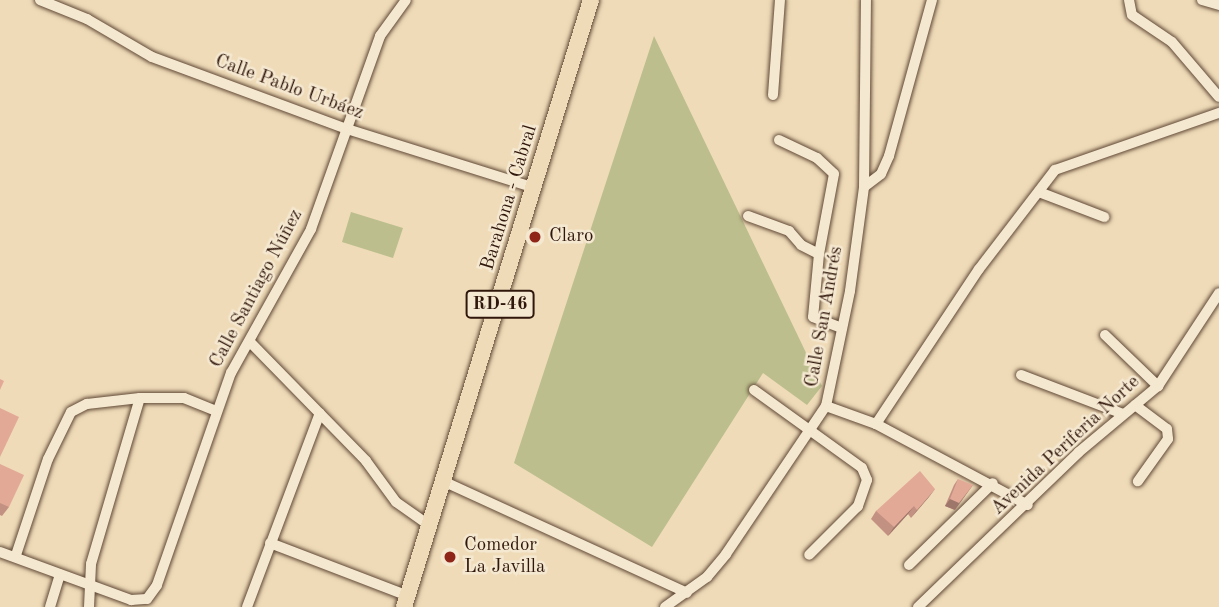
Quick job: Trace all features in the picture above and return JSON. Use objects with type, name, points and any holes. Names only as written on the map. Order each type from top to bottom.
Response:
[{"type":"main road","name":"Barahona - Cabral","points":[[406,601],[536,188],[591,0]]},
{"type":"street","name":"Calle Pablo Urbáez","points":[[40,0],[87,19],[152,57],[347,129],[536,188]]},
{"type":"street","name":"Calle Santiago Núñez","points":[[89,583],[131,600],[147,599],[157,585],[231,373],[251,343],[311,229],[380,36],[406,0]]},
{"type":"street","points":[[774,95],[780,0]]},
{"type":"street","name":"Calle San Andrés","points":[[665,607],[687,593],[726,554],[826,406],[864,187],[866,0]]},
{"type":"street","points":[[864,187],[881,174],[889,156],[932,0]]},
{"type":"street","points":[[1129,0],[1132,15],[1172,42],[1219,97]]},
{"type":"street","points":[[1202,0],[1219,5]]},
{"type":"street","points":[[876,424],[979,269],[1055,170],[1219,113]]},
{"type":"street","points":[[779,140],[817,158],[834,174],[819,254],[813,317],[841,328]]},
{"type":"street","points":[[1039,192],[1104,217]]},
{"type":"street","points":[[748,216],[789,231],[801,245],[819,254]]},
{"type":"street","name":"Avenida Periferia Norte","points":[[918,607],[1123,414],[1158,386],[1219,293]]},
{"type":"street","points":[[1105,335],[1158,386]]},
{"type":"street","points":[[251,343],[366,461],[396,502],[430,526]]},
{"type":"street","points":[[1021,375],[1123,414]]},
{"type":"street","points":[[754,390],[862,468],[867,480],[858,506],[809,555]]},
{"type":"street","points":[[16,555],[48,459],[71,412],[87,404],[140,398],[184,398],[216,411]]},
{"type":"street","points":[[89,607],[89,583],[140,398]]},
{"type":"street","points":[[1135,405],[1167,429],[1168,439],[1138,481]]},
{"type":"street","points":[[826,406],[876,424],[993,483],[1028,505]]},
{"type":"street","points":[[247,607],[320,413]]},
{"type":"street","points":[[444,482],[687,593]]},
{"type":"street","points":[[909,565],[993,483]]},
{"type":"street","points":[[271,543],[406,601]]},
{"type":"street","points":[[0,552],[16,555],[89,583]]},
{"type":"street","points":[[50,607],[60,574]]},
{"type":"green space","points":[[654,36],[822,386],[807,405],[763,373],[652,547],[514,463]]},
{"type":"green space","points":[[351,212],[403,228],[393,258],[342,242]]},
{"type":"building","points":[[0,408],[19,417],[0,457]]},
{"type":"building","points":[[0,464],[24,475],[9,507],[0,503]]},
{"type":"building","points":[[920,471],[935,489],[917,510],[914,506],[894,527],[876,511]]},
{"type":"building","points":[[958,479],[973,485],[959,503],[950,499]]},
{"type":"place","name":"Claro","points":[[535,237]]},
{"type":"place","name":"Comedor La Javilla","points":[[450,557]]}]
